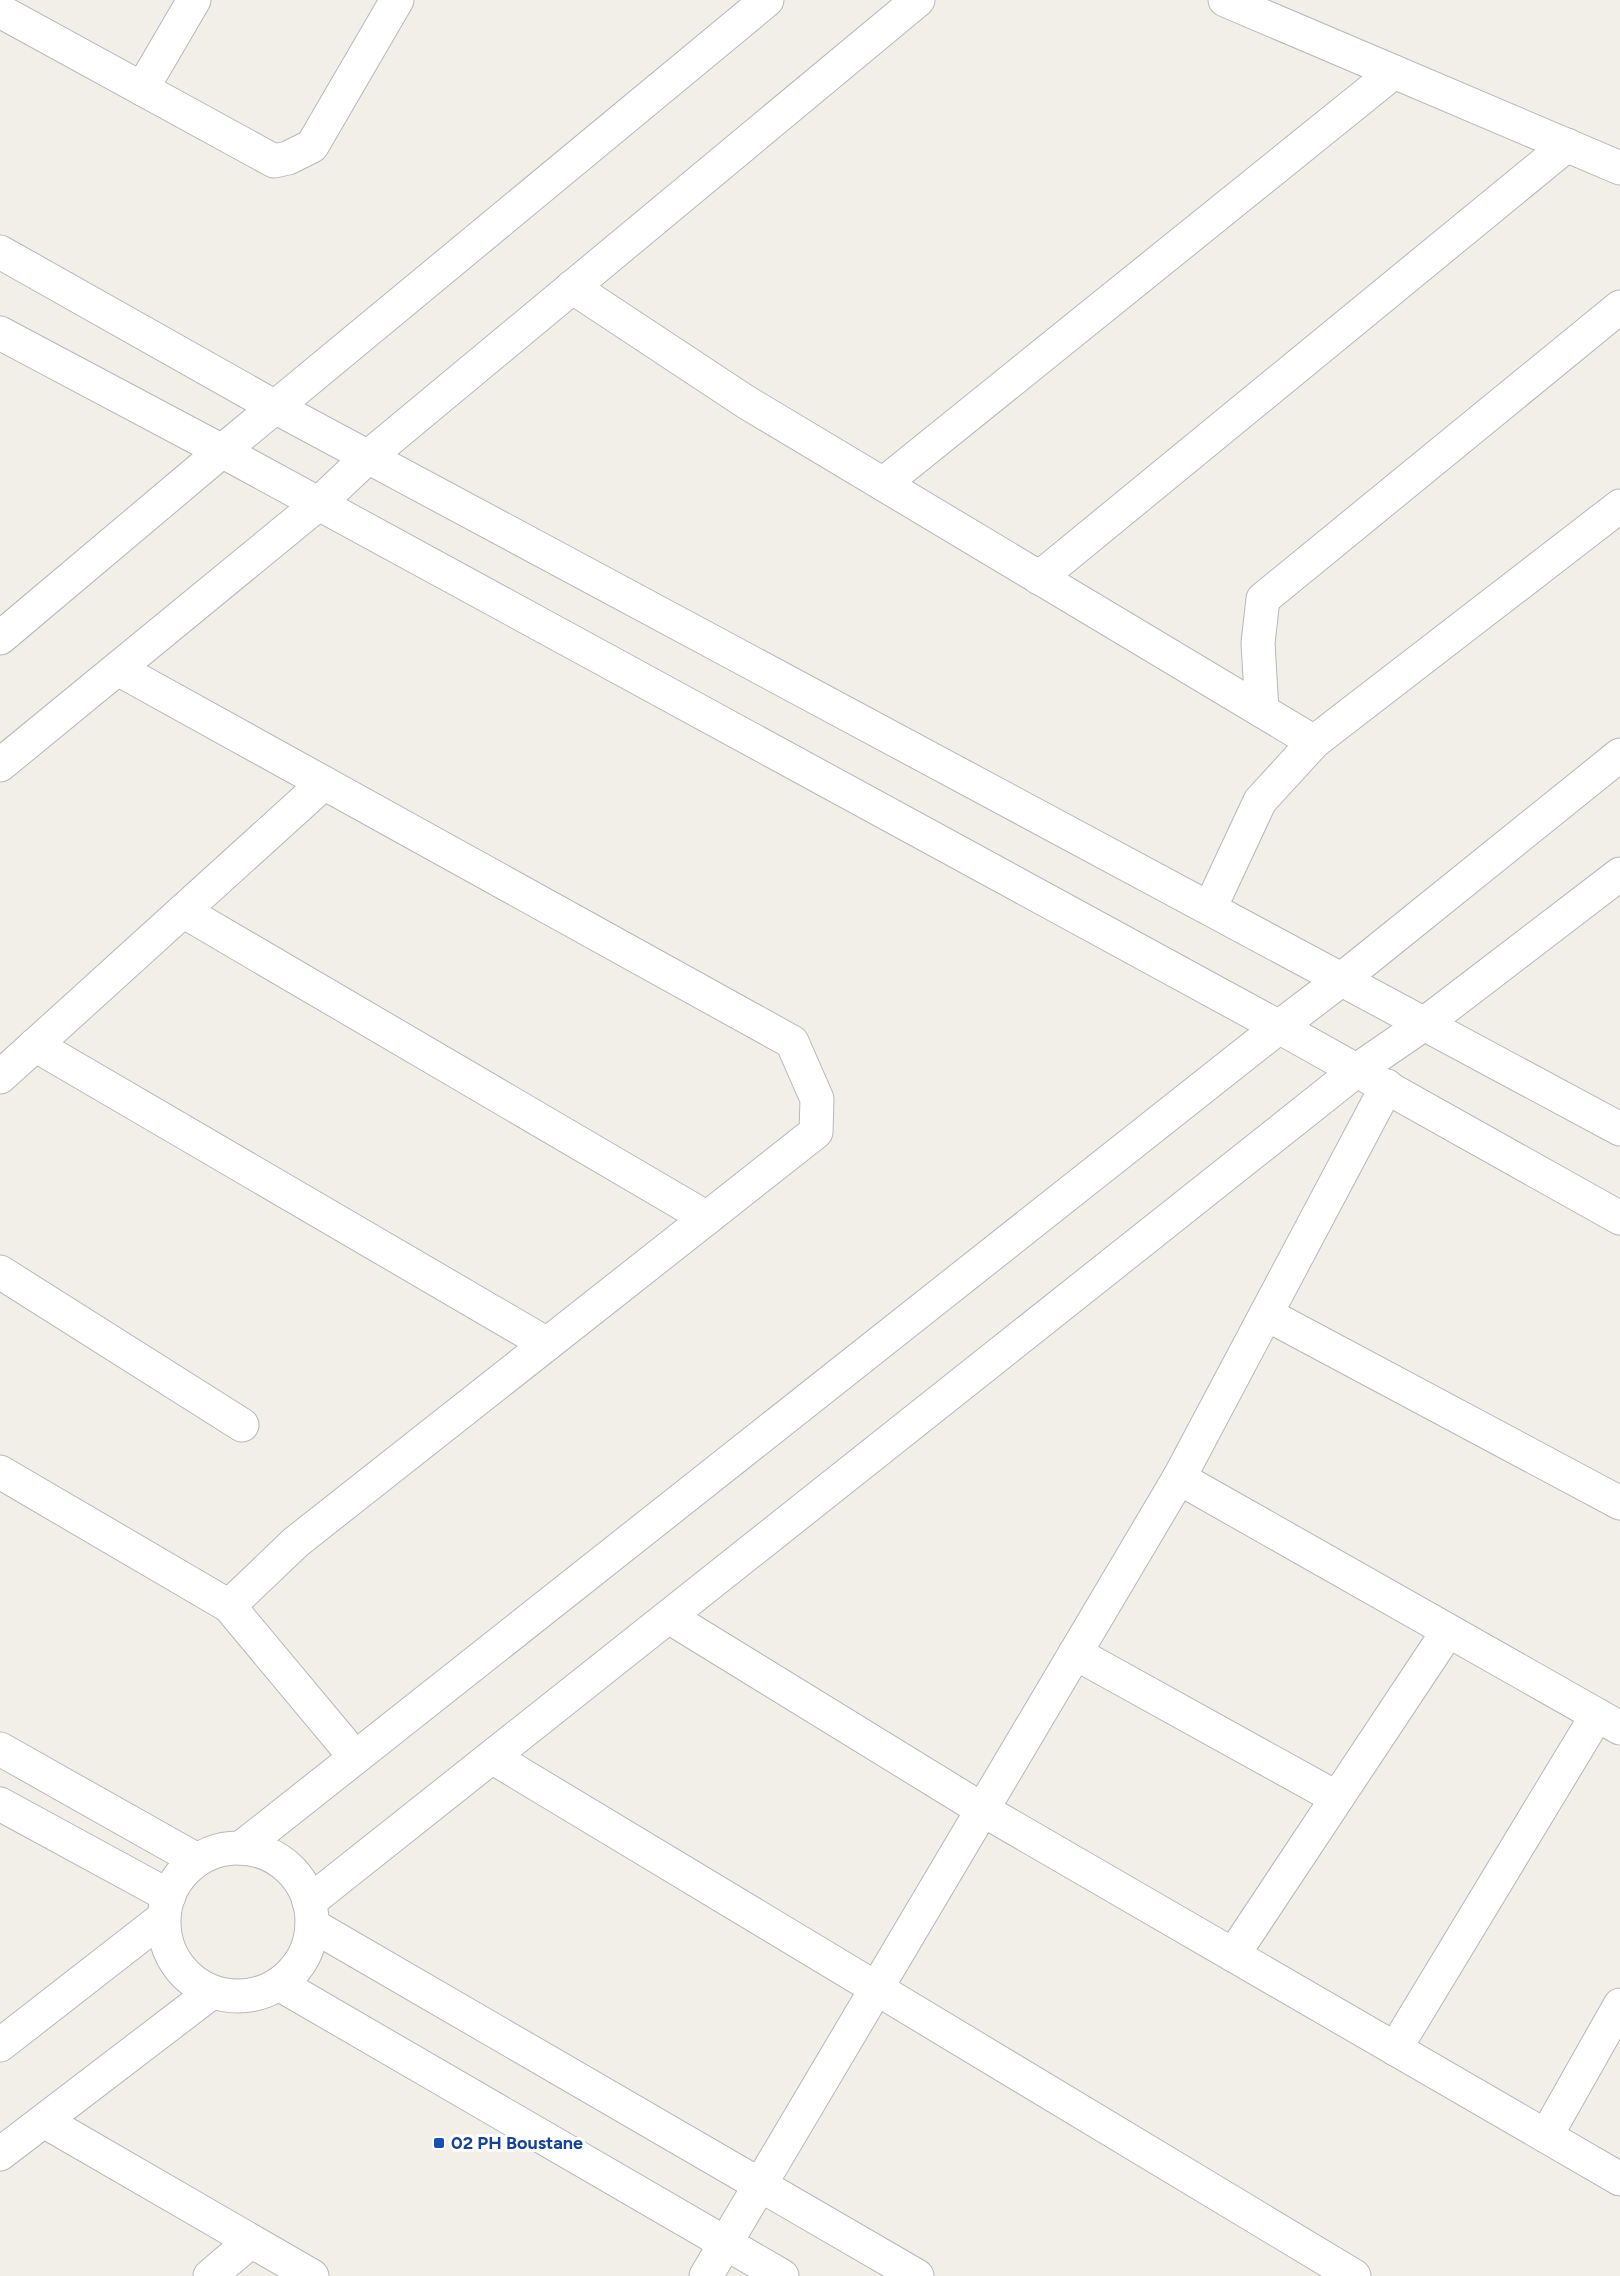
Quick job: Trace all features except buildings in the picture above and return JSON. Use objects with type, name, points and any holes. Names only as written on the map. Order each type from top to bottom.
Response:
[{"type":"street","points":[[142,89],[194,0]]},
{"type":"street","points":[[0,11],[274,161],[288,158],[312,147],[397,0]]},
{"type":"street","points":[[2,632],[767,0]]},
{"type":"street","points":[[0,765],[317,505],[368,457],[918,0]]},
{"type":"street","points":[[1225,0],[1620,168]]},
{"type":"street","points":[[883,484],[1394,72]]},
{"type":"street","points":[[1039,578],[1567,145]]},
{"type":"street","points":[[0,252],[275,407],[1620,1129]]},
{"type":"street","points":[[572,287],[746,402],[1314,742]]},
{"type":"street","points":[[1263,711],[1258,643],[1263,598],[1620,306]]},
{"type":"street","points":[[0,333],[222,451],[317,505],[1279,1027],[1620,1218]]},
{"type":"street","points":[[1210,908],[1260,801],[1314,742],[1620,506]]},
{"type":"street","points":[[118,669],[792,1042],[817,1099],[816,1132],[296,1542],[229,1606]]},
{"type":"street","points":[[241,1848],[1342,979],[1620,755]]},
{"type":"street","points":[[0,1077],[324,783]]},
{"type":"street","points":[[311,1914],[492,1757],[1356,1070],[1425,1024],[1620,874]]},
{"type":"street","points":[[183,911],[707,1218]]},
{"type":"street","points":[[35,1045],[547,1344]]},
{"type":"street","points":[[706,2276],[1179,1478],[1387,1086]]},
{"type":"street","points":[[0,1272],[242,1425]]},
{"type":"street","points":[[1266,1314],[1620,1503]]},
{"type":"street","points":[[0,1472],[229,1606],[355,1757]]},
{"type":"street","points":[[1179,1478],[1609,1722],[1395,2049]]},
{"type":"street","points":[[669,1617],[983,1810],[1620,2179]]},
{"type":"street","points":[[1233,1955],[1448,1631]]},
{"type":"street","points":[[1076,1653],[1337,1798]]},
{"type":"street","points":[[0,1749],[197,1860]]},
{"type":"street","points":[[492,1757],[1354,2276]]},
{"type":"street","points":[[0,1804],[166,1907]]},
{"type":"street","points":[[241,1848],[264,1852],[284,1864],[300,1881],[311,1914],[307,1948],[296,1968],[279,1984],[258,1994],[234,1997],[212,1992],[192,1980],[176,1963],[167,1942],[166,1907],[180,1875],[197,1860],[218,1850],[241,1848]]},
{"type":"street","points":[[0,2045],[166,1907]]},
{"type":"street","points":[[311,1914],[760,2185],[917,2276]]},
{"type":"street","points":[[279,1984],[782,2276]]},
{"type":"street","points":[[0,2154],[212,1992]]},
{"type":"street","points":[[1546,2136],[1620,2006]]},
{"type":"street","points":[[44,2121],[312,2276]]},
{"type":"street","points":[[210,2276],[250,2241]]},
{"type":"place","name":"02 PH Boustane","points":[[439,2143]]}]
